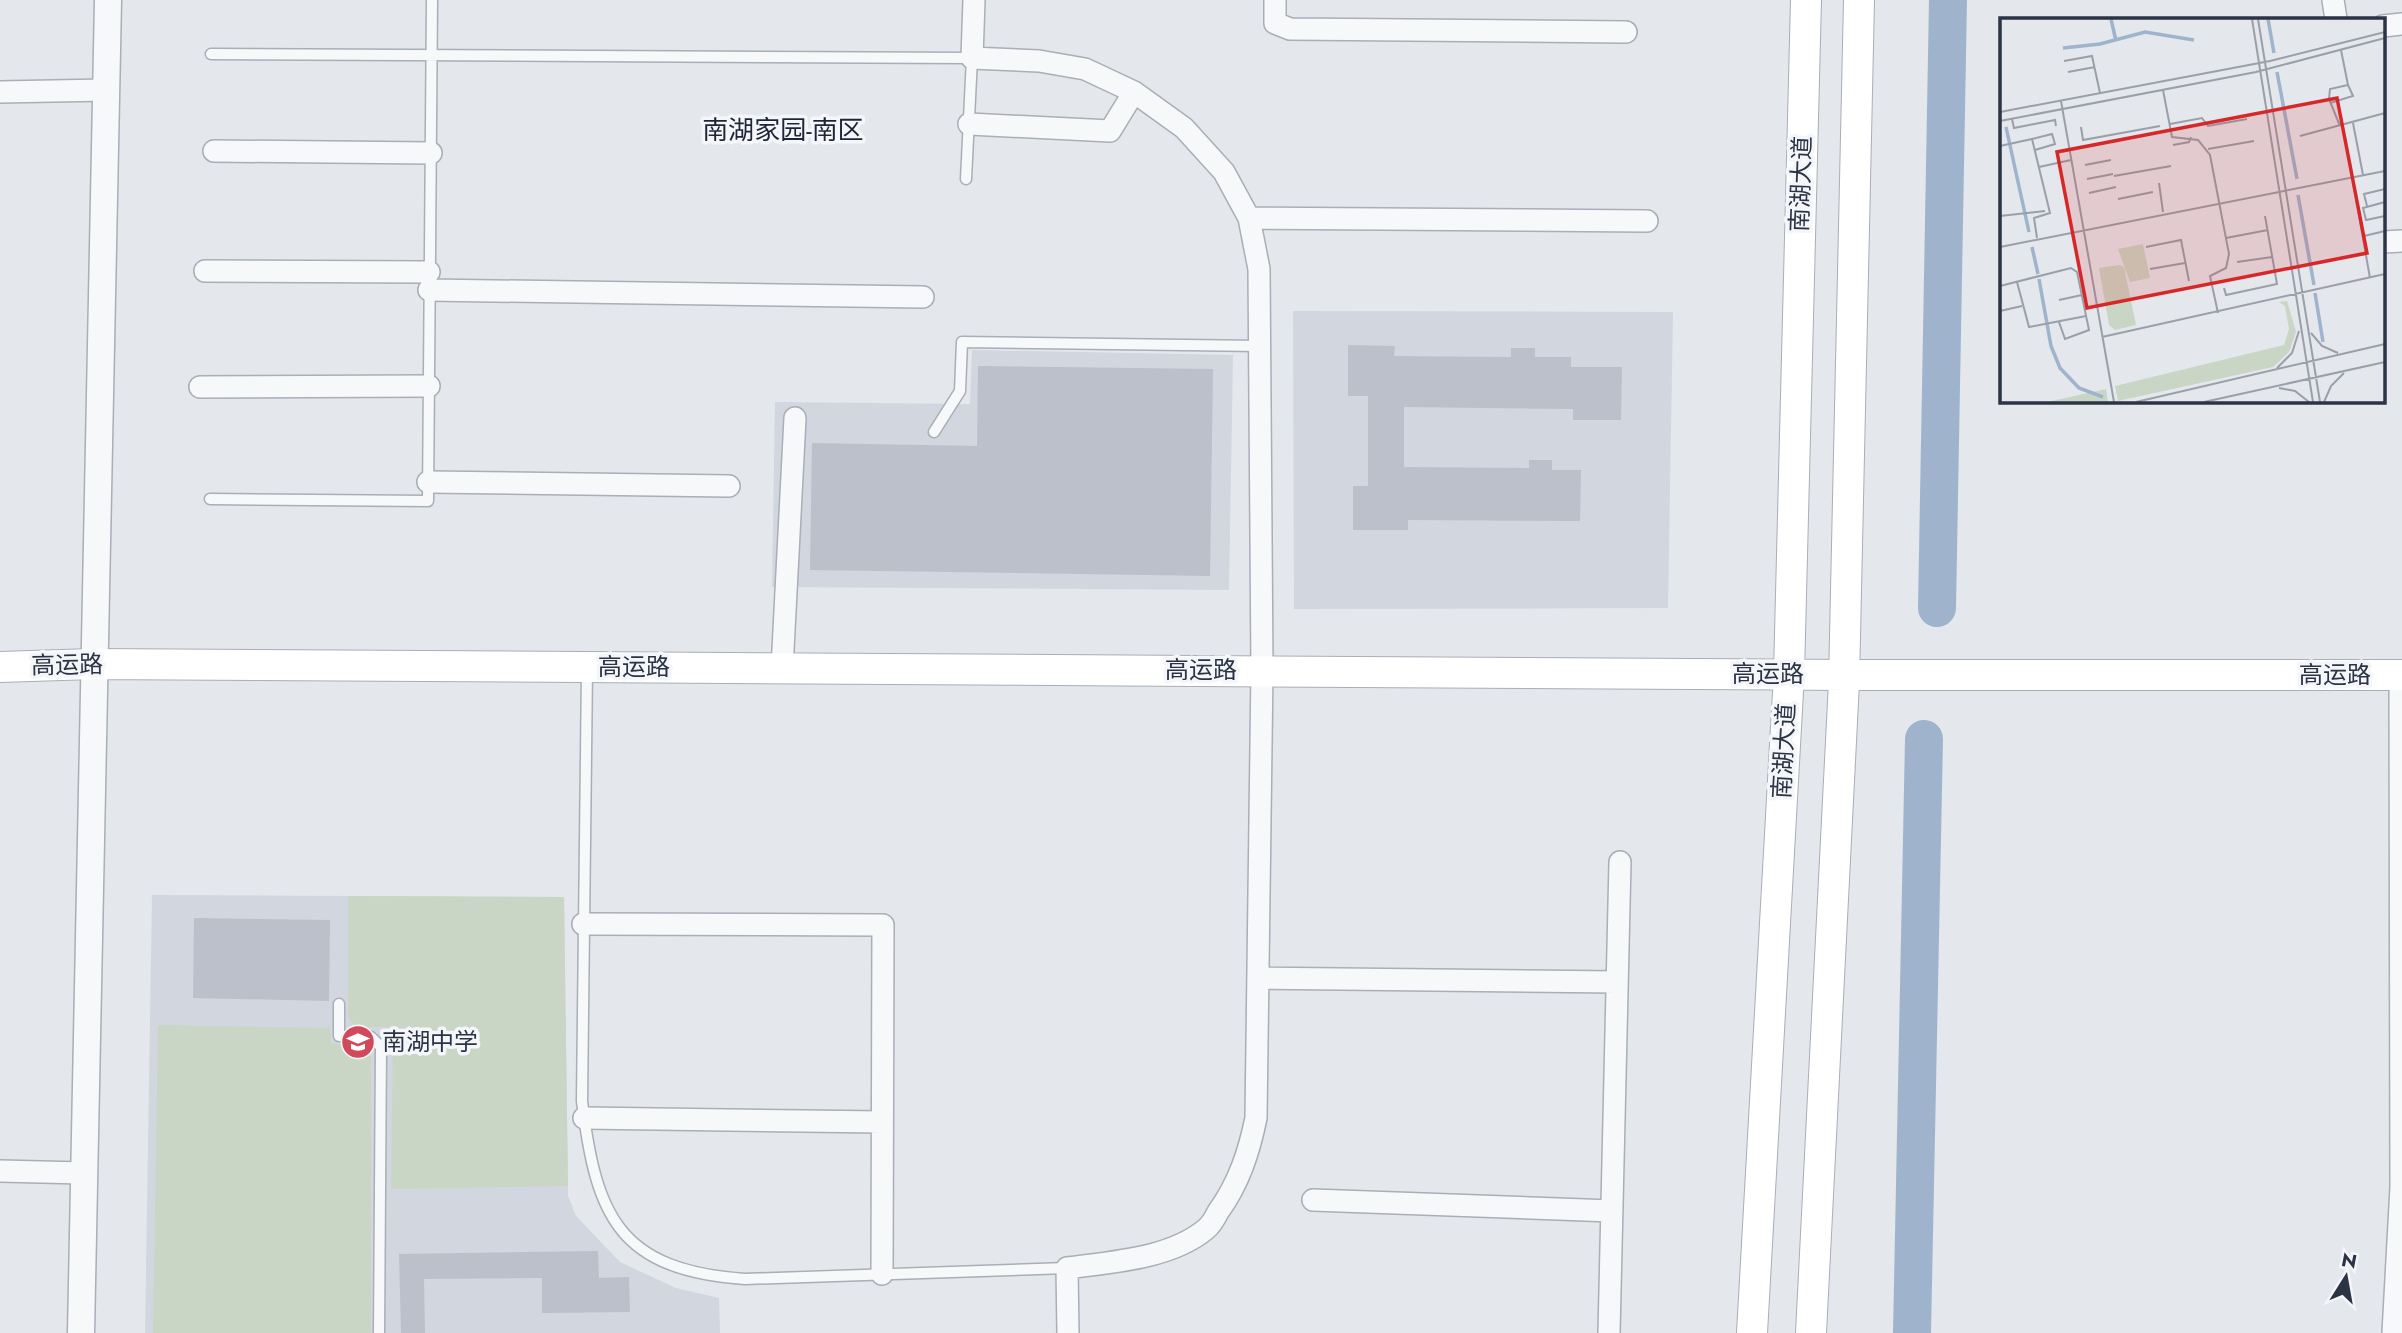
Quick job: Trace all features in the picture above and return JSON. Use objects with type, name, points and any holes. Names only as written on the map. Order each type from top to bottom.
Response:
[{"type":"main road","name":"南湖大道","points":[[1752,1333],[1789,678],[1806,0]]},
{"type":"main road","points":[[1811,1333],[1844,678],[1859,0]]},
{"type":"main road","name":"高运路","points":[[0,667],[86,670],[1262,673]]},
{"type":"main road","name":"高运路","points":[[587,671],[782,669],[1789,678],[2401,678]]},
{"type":"main road","name":"高运路","points":[[0,677],[86,670]]},
{"type":"street","points":[[70,1333],[77,1173],[98,90],[93,0]]},
{"type":"street","points":[[98,90],[108,0]]},
{"type":"street","points":[[974,0],[972,58],[1039,61],[1085,69],[1134,92],[1184,128],[1224,172],[1249,218],[1259,268],[1262,673],[1256,1118],[1248,1156],[1230,1196],[1207,1229],[1172,1248],[1128,1260],[1067,1268],[1068,1333]]},
{"type":"street","points":[[1275,0],[1275,23],[1290,29],[1626,32]]},
{"type":"street","points":[[2333,0],[2336,18]]},
{"type":"street","points":[[2384,26],[2402,24]]},
{"type":"street","points":[[0,92],[98,90]]},
{"type":"street","points":[[969,124],[1110,131],[1134,92]]},
{"type":"street","points":[[214,151],[431,153]]},
{"type":"street","points":[[1249,218],[1647,221]]},
{"type":"street","points":[[2384,242],[2402,241]]},
{"type":"street","points":[[205,271],[923,297]]},
{"type":"street","points":[[200,387],[429,386]]},
{"type":"street","points":[[782,669],[795,418]]},
{"type":"street","points":[[428,482],[729,486]]},
{"type":"street","points":[[2393,1333],[2401,1187],[2401,678]]},
{"type":"street","points":[[1608,1333],[1620,862]]},
{"type":"street","points":[[583,924],[883,925],[882,1275]]},
{"type":"street","points":[[1258,978],[1617,982]]},
{"type":"street","points":[[584,1118],[882,1122]]},
{"type":"street","points":[[0,1171],[77,1173]]},
{"type":"street","points":[[77,1173],[81,1333]]},
{"type":"street","points":[[1313,1200],[1612,1211]]},
{"type":"lane","points":[[210,499],[428,501],[432,0]]},
{"type":"lane","points":[[211,54],[972,58],[966,179]]},
{"type":"lane","points":[[934,432],[960,391],[962,342],[1259,346]]},
{"type":"lane","points":[[587,671],[582,1101],[597,1188],[615,1224],[639,1248],[672,1267],[710,1277],[745,1279],[1067,1268]]},
{"type":"lane","points":[[339,1004],[339,1036],[371,1037],[381,1047],[379,1333]]},
{"type":"shaded area","points":[[1293,311],[1673,312],[1668,608],[1294,609]]},
{"type":"shaded area","points":[[972,350],[1233,355],[1229,590],[772,587],[775,402],[970,404]]},
{"type":"shaded area","name":"南湖中学","points":[[152,895],[564,897],[568,1196],[576,1216],[620,1262],[676,1288],[719,1298],[720,1333],[145,1333]]},
{"type":"green space","points":[[348,896],[564,897],[568,1186],[391,1189],[393,1027],[356,1027],[348,1017]]},
{"type":"green space","points":[[158,1025],[330,1028],[331,1044],[357,1047],[371,1057],[371,1333],[153,1333]]},
{"type":"building","points":[[1348,345],[1395,346],[1394,356],[1511,357],[1511,348],[1535,348],[1535,357],[1571,357],[1571,367],[1622,367],[1621,420],[1573,420],[1573,409],[1404,407],[1404,467],[1529,468],[1529,460],[1552,460],[1552,470],[1581,470],[1580,521],[1408,520],[1408,530],[1353,530],[1353,486],[1368,486],[1368,396],[1348,396]]},
{"type":"building","points":[[978,366],[1213,369],[1210,576],[810,570],[812,443],[977,446]]},
{"type":"building","points":[[194,918],[330,920],[329,1001],[193,998]]},
{"type":"building","points":[[598,1251],[599,1278],[629,1277],[630,1312],[542,1313],[542,1278],[424,1279],[425,1333],[401,1333],[399,1254]]},
{"type":"waterway","points":[[1937,608],[1948,0]]},
{"type":"waterway","points":[[1912,1333],[1924,739]]},
{"type":"place","name":"南湖中学","points":[[358,1042]]},
{"type":"district","name":"南湖家园-南区","points":[[783,130]]}]
